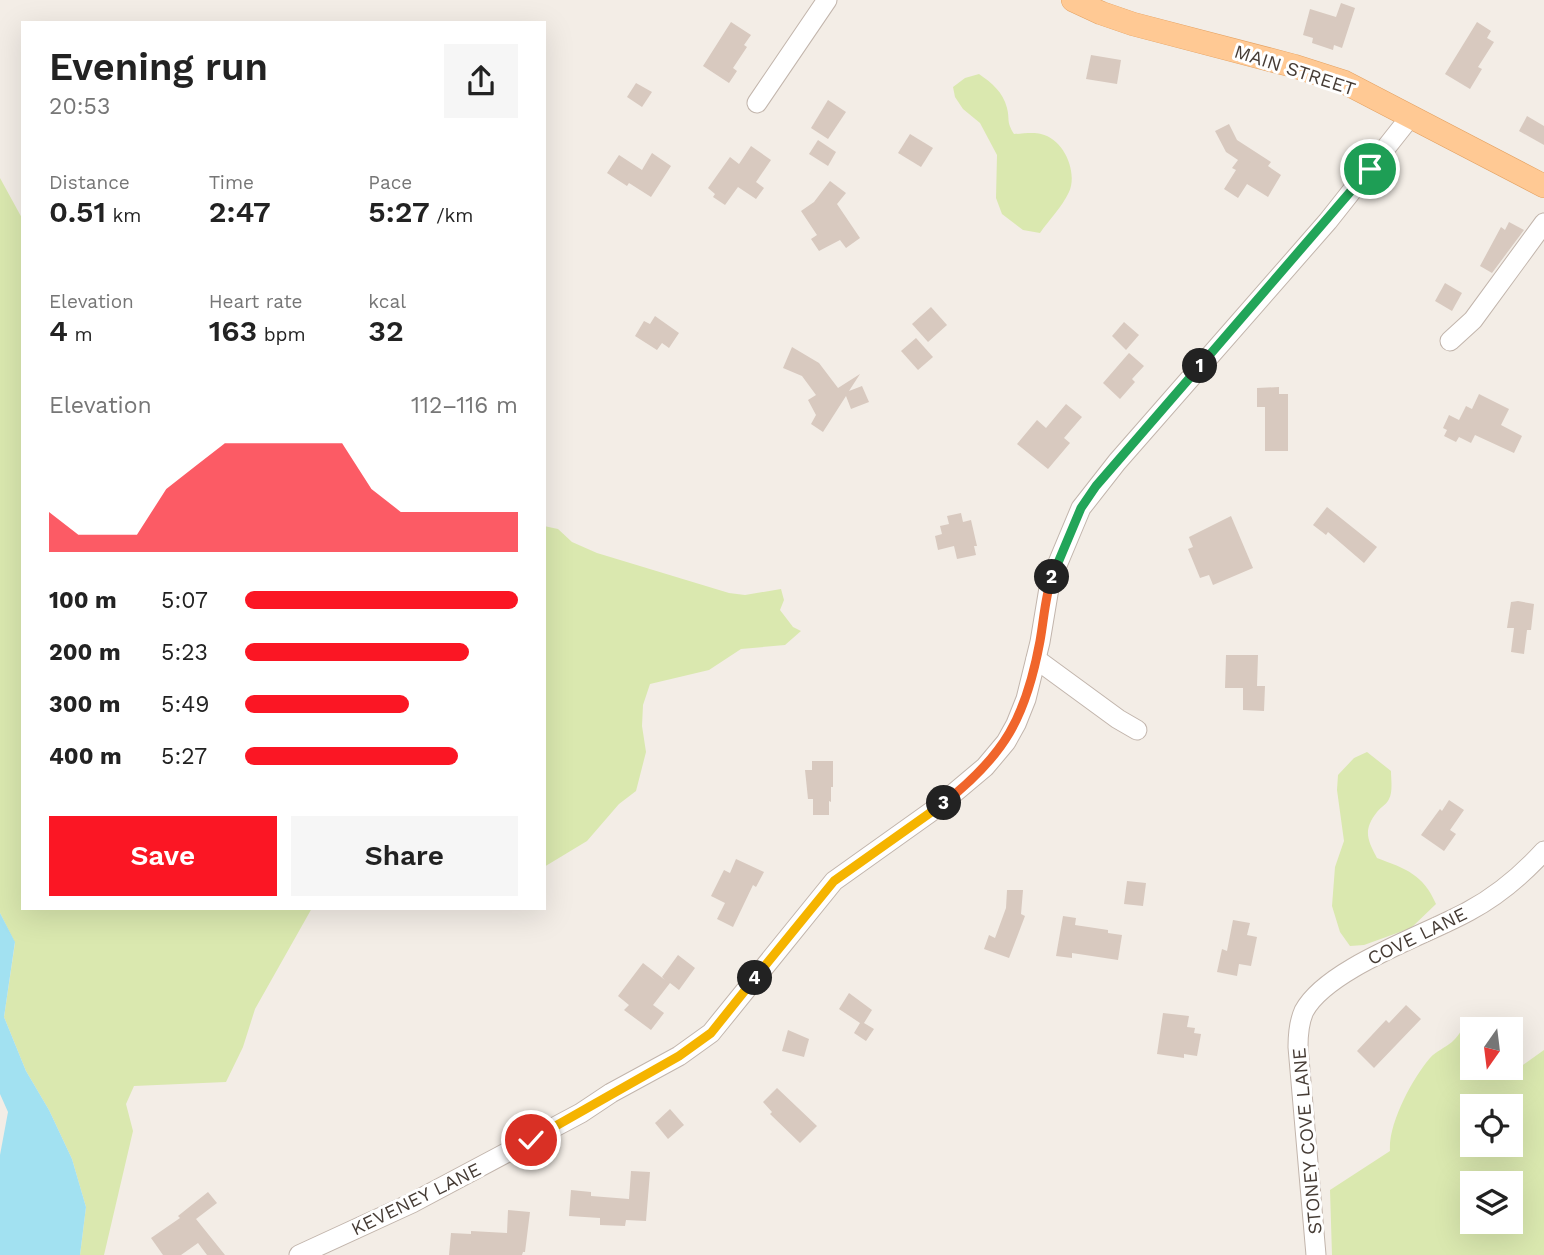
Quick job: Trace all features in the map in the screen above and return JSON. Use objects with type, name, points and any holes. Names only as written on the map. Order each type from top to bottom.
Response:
[{"type":"main road","name":"MAIN STREET","points":[[1073,0],[1101,13],[1133,23],[1344,82],[1544,186]]},
{"type":"street","points":[[757,103],[827,0]]},
{"type":"street","name":"KEVENEY LANE","points":[[299,1255],[474,1171],[663,1066],[711,1033],[834,881],[936,809],[985,768],[1006,742],[1026,699],[1050,582],[1062,550],[1088,497],[1328,220],[1411,116]]},
{"type":"street","points":[[1450,341],[1473,320],[1544,223]]},
{"type":"street","points":[[1035,659],[1098,705],[1138,730]]},
{"type":"street","name":"COVE LANE","points":[[1299,1027],[1304,1010],[1339,977],[1471,910],[1516,879],[1544,851]]},
{"type":"street","name":"STONEY COVE LANE","points":[[1299,1027],[1297,1047],[1316,1255]]},
{"type":"green space","points":[[979,74],[993,84],[1003,97],[1014,134],[1038,133],[1049,137],[1067,157],[1072,175],[1069,192],[1040,233],[1023,230],[1002,214],[996,198],[997,155],[980,123],[963,109],[955,97],[953,87],[965,78]]},
{"type":"green space","points":[[0,178],[21,216],[21,910],[311,910],[255,1009],[243,1047],[226,1082],[134,1086],[126,1104],[133,1131],[104,1255],[80,1255],[86,1207],[72,1159],[49,1110],[26,1071],[4,1017],[15,943],[0,913]]},
{"type":"green space","points":[[546,526],[558,529],[572,542],[597,553],[729,593],[745,595],[781,589],[784,600],[780,610],[793,627],[801,631],[785,645],[741,649],[709,670],[650,684],[643,705],[642,726],[646,752],[636,791],[619,804],[587,841],[546,866]]},
{"type":"green space","points":[[1367,752],[1391,771],[1390,796],[1368,829],[1371,845],[1377,858],[1405,869],[1419,879],[1436,904],[1411,928],[1364,945],[1350,946],[1340,932],[1332,906],[1335,867],[1344,841],[1337,790],[1338,775],[1354,758]]},
{"type":"green space","points":[[1460,1032],[1460,1080],[1523,1080],[1523,1065],[1544,1050],[1544,1255],[1332,1255],[1330,1190],[1390,1151],[1390,1140],[1402,1102],[1432,1056],[1452,1042]]},
{"type":"water","points":[[0,913],[15,942],[4,1017],[26,1071],[49,1110],[72,1159],[86,1207],[80,1255],[0,1255],[0,1155],[8,1112],[0,1094]]},
{"type":"building","points":[[1341,3],[1355,8],[1342,48],[1334,45],[1333,50],[1312,43],[1313,38],[1303,35],[1310,9],[1336,17]]},
{"type":"building","points":[[731,22],[751,35],[744,45],[747,47],[733,68],[737,71],[729,83],[703,66]]},
{"type":"building","points":[[1477,22],[1491,31],[1487,38],[1494,42],[1478,67],[1482,69],[1470,89],[1445,74]]},
{"type":"building","points":[[1091,55],[1121,60],[1117,84],[1086,79]]},
{"type":"building","points":[[636,83],[652,92],[642,107],[627,97]]},
{"type":"building","points":[[828,100],[846,112],[828,139],[811,128]]},
{"type":"building","points":[[1527,116],[1544,126],[1544,145],[1519,131]]},
{"type":"building","points":[[1229,124],[1237,140],[1271,162],[1268,166],[1281,175],[1268,197],[1247,184],[1238,198],[1224,189],[1236,170],[1232,168],[1238,160],[1226,152],[1215,131]]},
{"type":"building","points":[[910,134],[933,148],[921,167],[898,153]]},
{"type":"building","points":[[818,140],[836,152],[828,166],[809,154]]},
{"type":"building","points":[[751,146],[771,160],[756,182],[764,188],[756,199],[738,187],[725,205],[713,197],[715,194],[708,188],[730,157],[739,164]]},
{"type":"building","points":[[652,153],[671,166],[651,197],[607,173],[619,155],[642,170]]},
{"type":"building","points":[[830,181],[846,193],[837,204],[860,238],[846,248],[840,240],[819,251],[811,239],[817,235],[801,211],[814,202]]},
{"type":"building","points":[[1509,222],[1524,230],[1492,273],[1480,266],[1501,227],[1505,230]]},
{"type":"building","points":[[1445,283],[1462,293],[1452,311],[1435,301]]},
{"type":"building","points":[[931,307],[947,325],[928,342],[912,324]]},
{"type":"building","points":[[655,316],[679,333],[669,348],[662,343],[657,350],[635,336],[644,321],[650,324]]},
{"type":"building","points":[[1124,322],[1139,335],[1126,350],[1112,336]]},
{"type":"building","points":[[916,338],[933,357],[918,370],[901,351]]},
{"type":"building","points":[[792,347],[819,363],[838,388],[860,374],[849,391],[862,386],[869,402],[851,409],[846,396],[823,432],[811,424],[816,415],[808,400],[816,395],[802,376],[783,368]]},
{"type":"building","points":[[1129,353],[1144,366],[1132,379],[1135,382],[1120,399],[1103,383]]},
{"type":"building","points":[[1279,387],[1279,394],[1288,394],[1288,451],[1265,451],[1265,407],[1257,407],[1257,388]]},
{"type":"building","points":[[1479,394],[1509,409],[1501,425],[1522,436],[1514,453],[1475,435],[1471,443],[1459,437],[1456,442],[1444,436],[1447,430],[1443,428],[1449,415],[1459,420],[1466,406],[1472,409]]},
{"type":"building","points":[[1066,404],[1082,417],[1064,438],[1070,443],[1048,469],[1017,444],[1037,420],[1046,428]]},
{"type":"building","points":[[1327,507],[1377,547],[1364,563],[1328,532],[1326,535],[1313,525]]},
{"type":"building","points":[[961,513],[963,522],[971,520],[977,546],[974,546],[976,555],[957,559],[954,546],[938,550],[935,536],[942,534],[940,526],[949,524],[947,516]]},
{"type":"building","points":[[1231,516],[1253,568],[1213,585],[1209,575],[1200,578],[1188,549],[1193,547],[1189,537]]},
{"type":"building","points":[[1511,602],[1534,604],[1531,630],[1527,630],[1524,654],[1511,652],[1514,628],[1507,628]]},
{"type":"building","points":[[1226,655],[1258,655],[1257,686],[1265,686],[1264,711],[1243,710],[1243,688],[1225,688]]},
{"type":"building","points":[[812,761],[833,761],[829,815],[813,815],[813,799],[808,799],[805,770],[812,770]]},
{"type":"building","points":[[1449,800],[1464,810],[1450,830],[1456,834],[1444,851],[1421,835]]},
{"type":"building","points":[[736,859],[764,872],[756,887],[753,885],[733,927],[717,919],[725,903],[711,896],[724,870],[730,873]]},
{"type":"building","points":[[1127,881],[1146,883],[1143,906],[1124,904]]},
{"type":"building","points":[[1007,890],[1023,890],[1021,914],[1025,916],[1009,958],[984,949],[989,935],[995,938],[1006,908]]},
{"type":"building","points":[[1063,916],[1076,918],[1075,925],[1122,935],[1118,960],[1072,953],[1072,958],[1056,956]]},
{"type":"building","points":[[1233,920],[1250,923],[1247,935],[1257,937],[1251,966],[1239,964],[1237,976],[1217,972],[1222,949],[1227,951]]},
{"type":"building","points":[[678,955],[695,968],[679,990],[670,983],[653,1005],[664,1013],[651,1030],[624,1010],[629,1005],[618,996],[643,963],[665,980],[662,977]]},
{"type":"building","points":[[849,993],[872,1010],[864,1023],[874,1029],[866,1041],[854,1033],[860,1023],[839,1009]]},
{"type":"building","points":[[1406,1005],[1421,1019],[1374,1068],[1357,1051],[1386,1020],[1389,1023]]},
{"type":"building","points":[[1163,1013],[1189,1016],[1187,1027],[1195,1028],[1194,1033],[1201,1034],[1197,1056],[1184,1054],[1184,1058],[1157,1054]]},
{"type":"building","points":[[788,1030],[809,1039],[804,1057],[782,1051]]},
{"type":"building","points":[[777,1088],[817,1126],[800,1143],[770,1114],[772,1112],[763,1102]]},
{"type":"building","points":[[670,1109],[684,1125],[668,1139],[655,1123]]},
{"type":"building","points":[[631,1171],[650,1172],[646,1221],[626,1220],[625,1226],[600,1225],[600,1218],[569,1216],[571,1190],[591,1192],[591,1196],[629,1199]]},
{"type":"building","points":[[208,1192],[217,1203],[196,1219],[225,1255],[207,1255],[198,1243],[181,1255],[163,1255],[151,1238],[180,1218],[178,1216]]},
{"type":"building","points":[[508,1210],[530,1212],[525,1252],[522,1255],[449,1255],[451,1233],[507,1233]]},
{"type":"route","points":[[531,1140],[679,1056],[711,1033],[834,881],[936,809],[985,768],[1006,742],[1026,699],[1040,642],[1050,582],[1081,508],[1096,486],[1370,169]]}]
